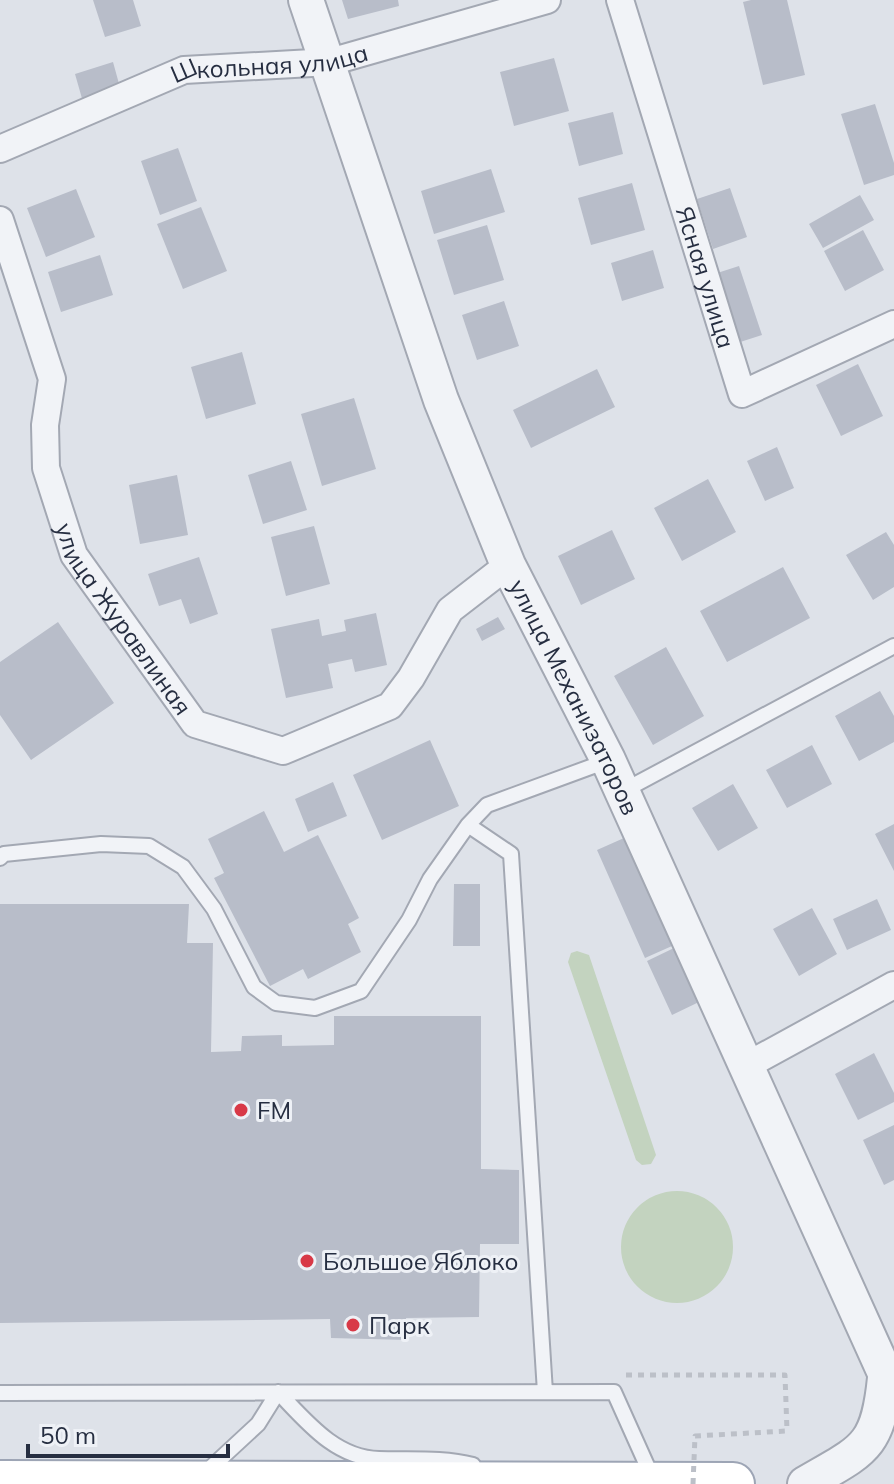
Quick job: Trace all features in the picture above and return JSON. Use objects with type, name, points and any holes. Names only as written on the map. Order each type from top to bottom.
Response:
[{"type":"main road","points":[[0,1482],[733,1484]]},
{"type":"street","name":"улица Механизаторов","points":[[306,0],[330,62],[441,400],[508,565],[608,760],[891,1384],[873,1437],[861,1450],[805,1484]]},
{"type":"street","name":"Школьная улица","points":[[0,149],[184,70],[330,62],[547,0]]},
{"type":"street","name":"Ясная улица","points":[[620,0],[742,394],[894,324]]},
{"type":"street","name":"улица Журавлиная","points":[[0,220],[52,379],[45,425],[46,468],[65,535],[74,555],[195,724],[283,751],[390,706],[411,678],[450,610],[508,565]]},
{"type":"street","points":[[746,1066],[894,985]]},
{"type":"lane","points":[[622,792],[894,646]]},
{"type":"lane","points":[[0,858],[4,854],[57,847],[149,846],[183,867],[214,909],[254,987],[276,1003],[315,1008],[361,991],[409,920],[430,879],[468,825],[487,805],[608,760]]},
{"type":"lane","points":[[468,825],[511,854],[545,1392]]},
{"type":"lane","points":[[193,1482],[258,1424],[278,1392]]},
{"type":"lane","points":[[278,1392],[324,1438],[346,1452],[376,1460],[464,1463],[530,1483]]},
{"type":"lane","points":[[0,1393],[614,1392],[654,1483]]},
{"type":"path","points":[[693,1484],[695,1436],[787,1431]]},
{"type":"green space","points":[[577,951],[589,955],[656,1155],[651,1164],[642,1165],[636,1160],[568,962],[571,953]]},
{"type":"green space","points":[[677,1191],[699,1195],[717,1207],[729,1225],[733,1247],[729,1269],[717,1287],[699,1299],[677,1303],[655,1299],[637,1287],[625,1269],[621,1247],[625,1225],[637,1207],[655,1195]]},
{"type":"building","points":[[93,0],[133,0],[141,26],[105,37]]},
{"type":"building","points":[[342,0],[398,0],[399,6],[348,19]]},
{"type":"building","points":[[787,0],[805,75],[763,85],[743,2]]},
{"type":"building","points":[[554,58],[569,111],[514,126],[500,72]]},
{"type":"building","points":[[113,62],[121,91],[83,102],[75,74]]},
{"type":"building","points":[[875,104],[894,163],[894,175],[864,185],[841,114]]},
{"type":"building","points":[[613,112],[623,154],[579,166],[568,123]]},
{"type":"building","points":[[178,148],[197,201],[160,215],[141,161]]},
{"type":"building","points":[[491,169],[505,212],[434,234],[421,191]]},
{"type":"building","points":[[632,183],[645,230],[591,245],[578,198]]},
{"type":"building","points":[[730,188],[747,237],[713,249],[697,199]]},
{"type":"building","points":[[76,189],[95,237],[46,257],[27,208]]},
{"type":"building","points":[[860,195],[874,220],[823,248],[809,224]]},
{"type":"building","points":[[201,207],[227,271],[183,289],[157,224]]},
{"type":"building","points":[[487,225],[504,280],[454,295],[437,240]]},
{"type":"building","points":[[863,230],[884,270],[845,291],[824,251]]},
{"type":"building","points":[[653,250],[664,288],[622,301],[611,263]]},
{"type":"building","points":[[100,255],[113,295],[61,312],[48,272]]},
{"type":"building","points":[[739,266],[762,335],[734,344],[711,275]]},
{"type":"building","points":[[504,301],[519,346],[477,360],[462,315]]},
{"type":"building","points":[[242,352],[256,404],[206,419],[191,367]]},
{"type":"building","points":[[858,364],[883,416],[841,436],[816,385]]},
{"type":"building","points":[[597,369],[615,407],[531,448],[513,410]]},
{"type":"building","points":[[354,398],[376,469],[322,486],[301,414]]},
{"type":"building","points":[[777,447],[794,488],[765,501],[747,461]]},
{"type":"building","points":[[291,461],[307,510],[263,524],[248,475]]},
{"type":"building","points":[[177,475],[188,535],[140,544],[129,485]]},
{"type":"building","points":[[708,479],[736,532],[682,561],[654,508]]},
{"type":"building","points":[[314,526],[330,584],[286,596],[271,537]]},
{"type":"building","points":[[612,530],[635,579],[581,605],[558,556]]},
{"type":"building","points":[[886,532],[894,545],[894,587],[873,600],[846,555]]},
{"type":"building","points":[[199,557],[218,614],[190,624],[181,599],[159,606],[148,574]]},
{"type":"building","points":[[783,567],[810,618],[727,662],[700,611]]},
{"type":"building","points":[[376,613],[387,665],[355,672],[352,659],[328,664],[333,688],[286,698],[271,629],[319,619],[322,636],[346,631],[344,620]]},
{"type":"building","points":[[498,617],[505,629],[482,641],[476,629]]},
{"type":"building","points":[[58,622],[114,703],[31,760],[0,715],[0,662]]},
{"type":"building","points":[[666,647],[704,716],[653,745],[614,676]]},
{"type":"building","points":[[880,691],[894,716],[894,742],[859,761],[835,716]]},
{"type":"building","points":[[430,740],[459,806],[382,840],[353,775]]},
{"type":"building","points":[[812,745],[832,784],[787,808],[766,770]]},
{"type":"building","points":[[333,782],[347,816],[308,832],[295,799]]},
{"type":"building","points":[[733,784],[758,828],[718,851],[692,808]]},
{"type":"building","points":[[264,811],[284,852],[318,835],[359,918],[348,924],[361,952],[308,979],[303,969],[270,986],[214,878],[224,873],[208,839]]},
{"type":"building","points":[[894,824],[894,871],[875,834]]},
{"type":"building","points":[[624,838],[672,946],[645,958],[597,850]]},
{"type":"building","points":[[454,884],[480,884],[480,946],[453,946]]},
{"type":"building","points":[[877,899],[891,930],[847,950],[833,919]]},
{"type":"building","name":"FM","points":[[0,904],[189,904],[187,943],[213,943],[211,1052],[241,1051],[242,1036],[282,1035],[282,1046],[334,1045],[334,1016],[481,1016],[481,1169],[519,1170],[519,1244],[480,1244],[479,1317],[406,1318],[407,1340],[331,1338],[330,1319],[0,1323]]},
{"type":"building","points":[[812,908],[837,954],[799,976],[773,929]]},
{"type":"building","points":[[674,948],[699,1002],[672,1015],[647,961]]},
{"type":"building","points":[[874,1053],[894,1093],[894,1102],[858,1120],[835,1074]]},
{"type":"building","points":[[894,1125],[894,1180],[884,1185],[863,1140]]},
{"type":"place","name":"FM","points":[[241,1110]]},
{"type":"place","name":"Большое Яблоко","points":[[307,1261]]},
{"type":"place","name":"Парк","points":[[353,1325]]}]
